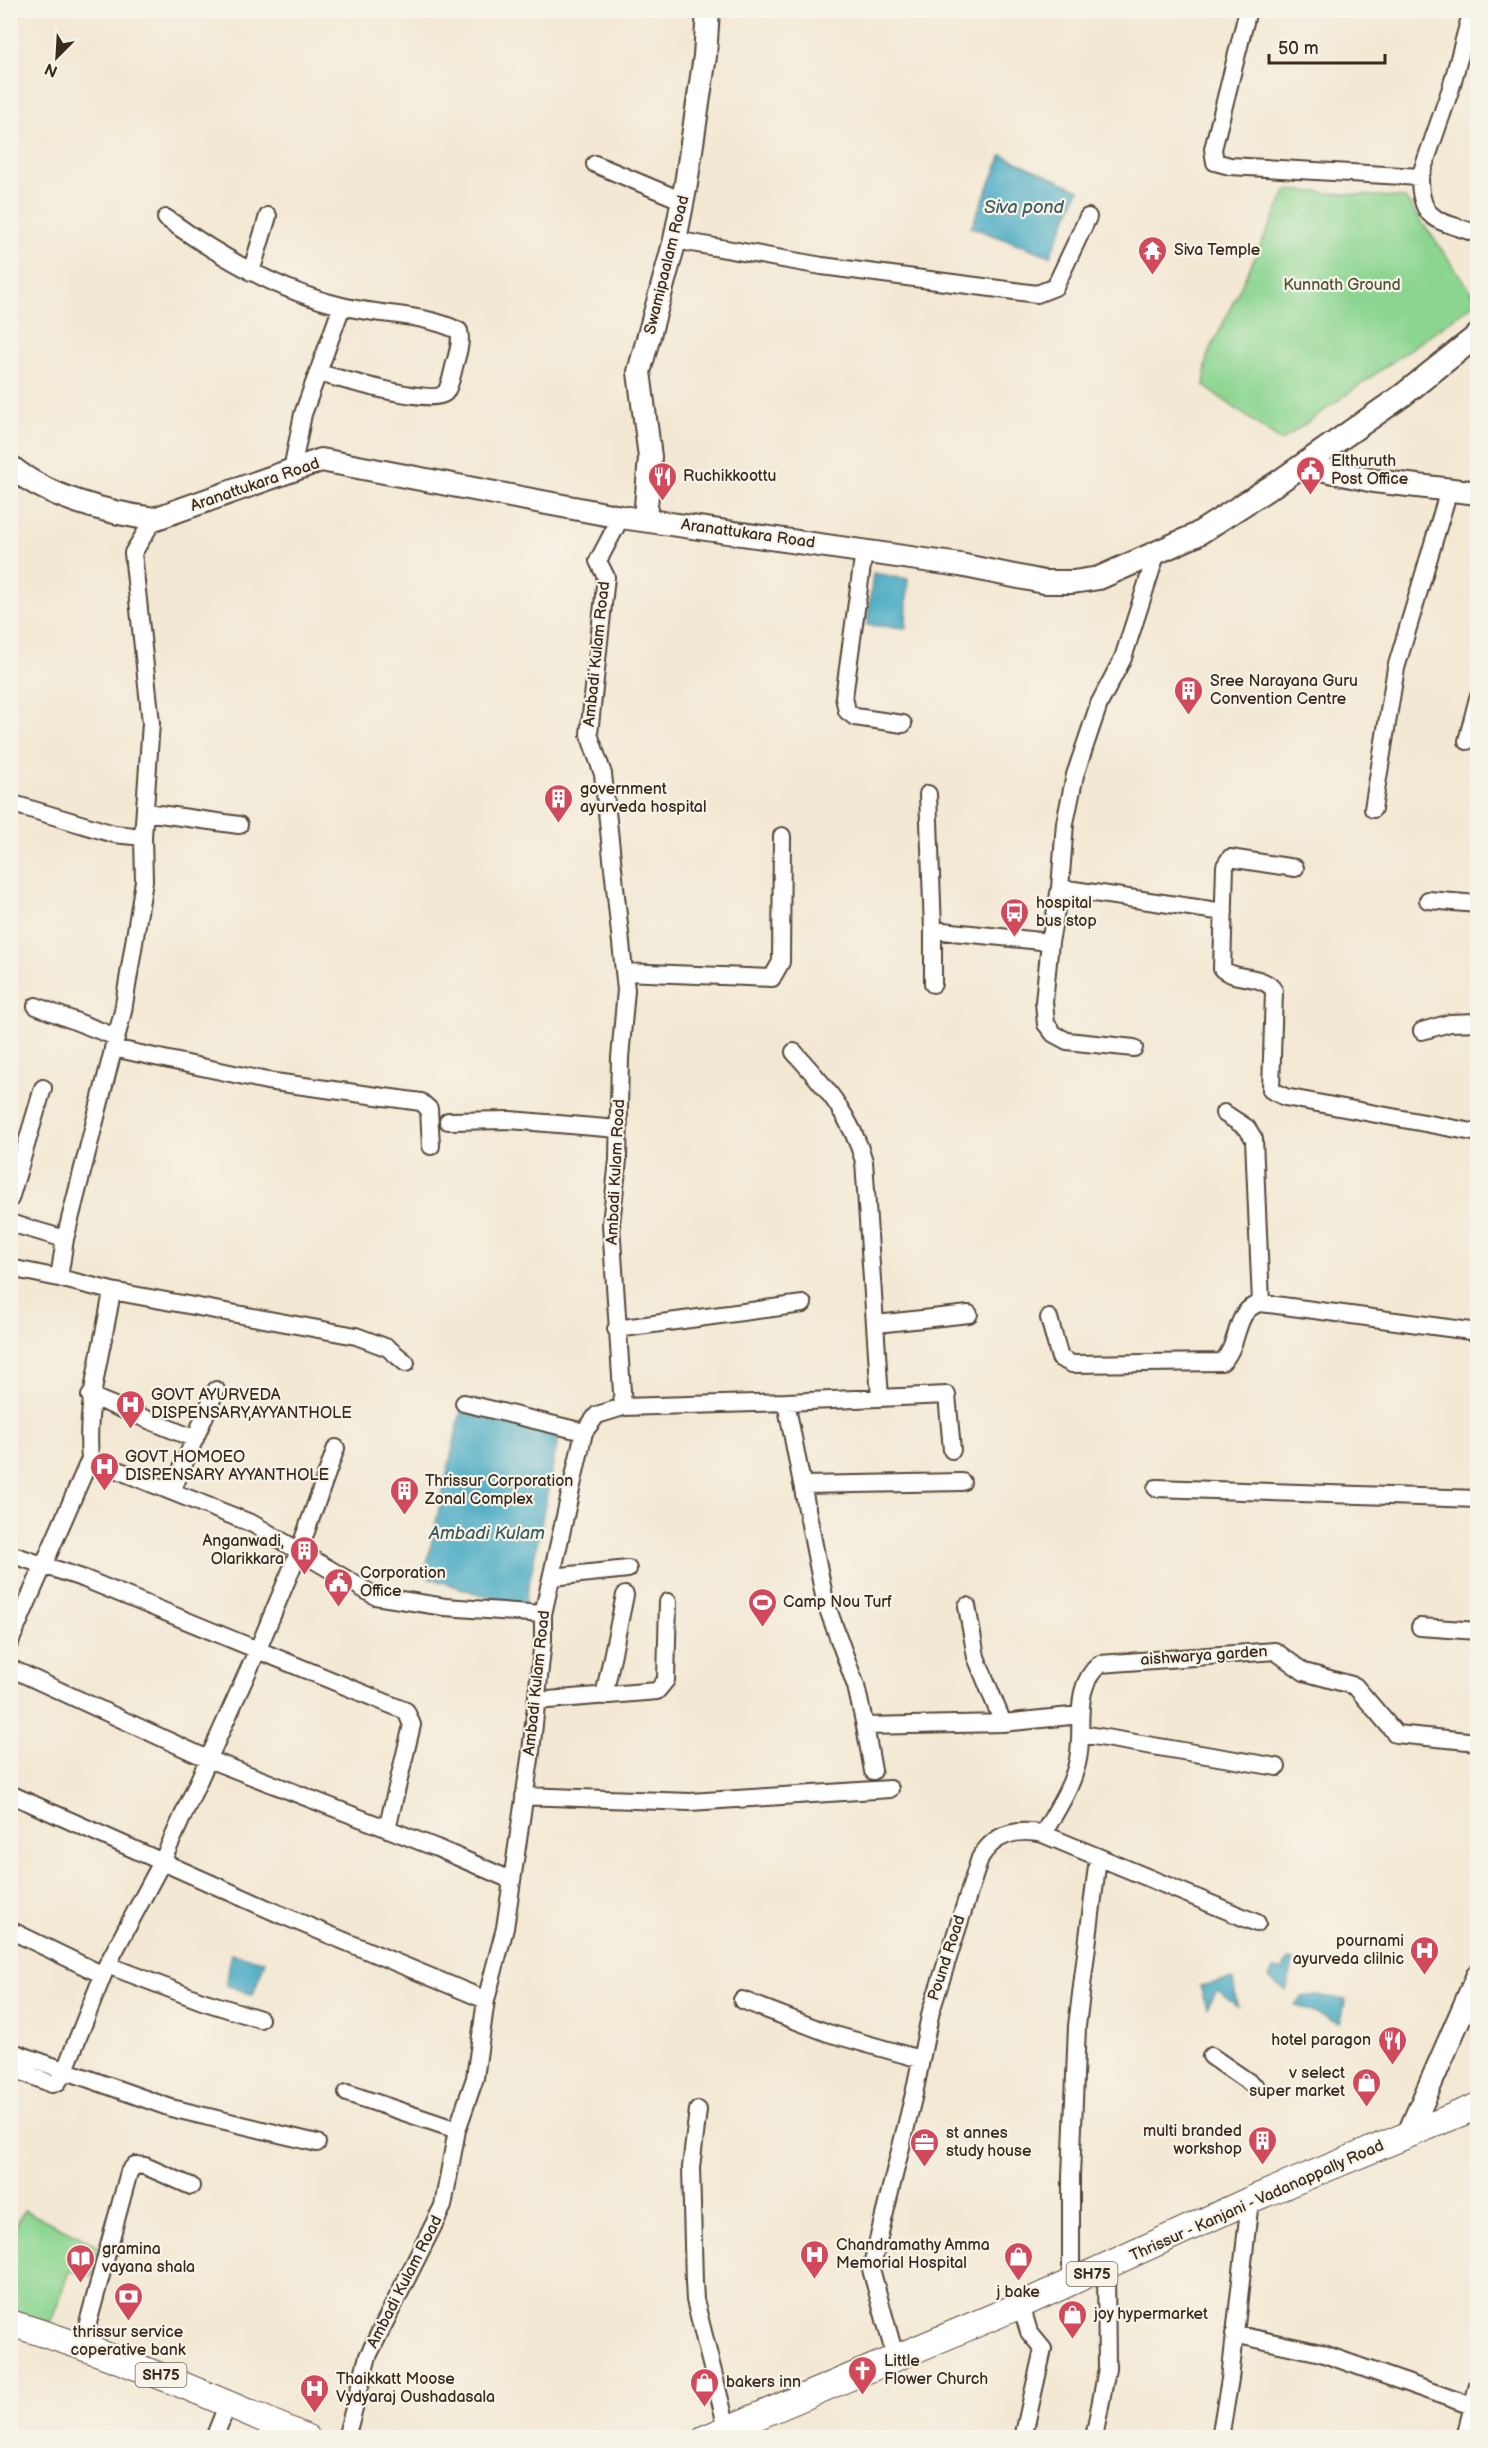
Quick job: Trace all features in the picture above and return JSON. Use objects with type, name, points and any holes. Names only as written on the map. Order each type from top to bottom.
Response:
[{"type":"main road","name":"Swamipaalam Road","points":[[645,519],[650,457],[639,372],[675,240],[683,201],[705,56],[708,10]]},
{"type":"main road","name":"Aranattukara Road","points":[[10,466],[67,498],[129,515],[154,519],[321,460],[397,477],[621,517],[960,565],[1044,582],[1073,582],[1099,578],[1196,535],[1303,465],[1403,395],[1478,335]]},
{"type":"main road","points":[[1303,465],[1374,481],[1478,493]]},
{"type":"main road","points":[[1409,2133],[1478,1975]]},
{"type":"main road","name":"Thrissur - Kanjani - Vadanappally Road","points":[[716,2433],[1106,2268],[1250,2200],[1478,2106]]},
{"type":"main road","name":"SH75","points":[[10,2323],[82,2345],[228,2403],[307,2438]]},
{"type":"street","points":[[1248,10],[1213,149],[1215,162],[1230,166],[1420,177]]},
{"type":"street","points":[[1472,10],[1451,88],[1420,177],[1421,202],[1426,212],[1478,234]]},
{"type":"street","points":[[595,164],[683,201]]},
{"type":"street","points":[[252,272],[268,216]]},
{"type":"street","points":[[675,240],[822,266],[1037,294],[1055,287],[1088,217]]},
{"type":"street","points":[[166,218],[209,249],[288,288],[342,306],[438,323],[459,331],[459,346],[446,392],[430,398],[318,373]]},
{"type":"street","points":[[292,470],[303,414],[342,306]]},
{"type":"street","points":[[1373,808],[1396,668],[1449,490]]},
{"type":"street","name":"Ambadi Kulam Road","points":[[621,517],[598,561],[606,577],[600,651],[589,734],[603,774],[626,990],[610,1224],[623,1407]]},
{"type":"street","points":[[59,1278],[65,1239],[114,1042],[144,881],[143,837],[151,723],[133,553],[154,519]]},
{"type":"street","points":[[864,551],[844,697],[847,711],[855,717],[903,723]]},
{"type":"street","points":[[1134,1048],[1067,1041],[1054,1034],[1046,1024],[1044,1013],[1050,942],[1060,888],[1065,823],[1075,775],[1099,705],[1123,658],[1157,552]]},
{"type":"street","points":[[1467,741],[1478,698]]},
{"type":"street","points":[[928,794],[933,984]]},
{"type":"street","points":[[10,803],[114,834],[143,837]]},
{"type":"street","points":[[145,812],[239,825]]},
{"type":"street","points":[[624,972],[772,978],[781,962],[782,836]]},
{"type":"street","points":[[1295,868],[1230,858],[1225,866],[1222,969],[1227,974],[1265,982],[1271,985],[1274,992],[1269,1083],[1271,1090],[1285,1097],[1478,1133]]},
{"type":"street","points":[[1060,888],[1224,912]]},
{"type":"street","points":[[1428,900],[1478,904]]},
{"type":"street","points":[[933,930],[1050,942]]},
{"type":"street","points":[[36,1006],[114,1042],[267,1081],[421,1102],[429,1109],[431,1146]]},
{"type":"street","points":[[1422,1031],[1450,1023],[1478,1022]]},
{"type":"street","points":[[794,1052],[825,1086],[856,1132],[867,1180],[880,1398]]},
{"type":"street","points":[[10,1199],[43,1088]]},
{"type":"street","points":[[1224,1113],[1247,1128],[1254,1139],[1261,1303]]},
{"type":"street","points":[[448,1121],[510,1120],[618,1129]]},
{"type":"street","points":[[10,1223],[65,1239]]},
{"type":"street","points":[[10,1268],[112,1291],[356,1336],[388,1348],[406,1363]]},
{"type":"street","points":[[10,1642],[90,1459],[87,1428],[90,1396],[106,1332],[112,1291]]},
{"type":"street","points":[[1049,1318],[1060,1358],[1072,1364],[1222,1362],[1231,1348],[1244,1312],[1250,1306],[1261,1303],[1478,1332]]},
{"type":"street","points":[[616,1329],[803,1304]]},
{"type":"street","points":[[876,1324],[969,1314]]},
{"type":"street","points":[[172,1491],[216,1390]]},
{"type":"street","points":[[464,1403],[584,1432],[597,1415],[623,1407],[947,1395],[952,1450]]},
{"type":"street","points":[[90,1396],[195,1439]]},
{"type":"street","points":[[786,1402],[825,1601],[856,1686],[873,1771]]},
{"type":"street","name":"Ambadi Kulam Road","points":[[346,2438],[368,2356],[443,2206],[458,2130],[475,2078],[486,2000],[505,1928],[536,1701],[543,1640],[543,1614],[584,1432]]},
{"type":"street","points":[[10,2067],[52,2084],[58,2082],[65,2070],[105,1970],[162,1862],[258,1649],[299,1551],[336,1448]]},
{"type":"street","points":[[90,1459],[253,1524],[327,1570],[375,1596],[445,1607],[543,1614]]},
{"type":"street","points":[[803,1485],[962,1482]]},
{"type":"street","points":[[1156,1488],[1478,1499]]},
{"type":"street","points":[[10,1554],[258,1649],[398,1706],[411,1717],[412,1725],[387,1829]]},
{"type":"street","points":[[552,1577],[628,1569]]},
{"type":"street","points":[[604,1696],[625,1595]]},
{"type":"street","points":[[536,1701],[657,1691],[663,1687],[666,1680],[668,1602]]},
{"type":"street","points":[[967,1606],[976,1657],[1003,1723]]},
{"type":"street","points":[[1420,1627],[1478,1631]]},
{"type":"street","name":"aishwarya garden","points":[[1043,1834],[1070,1787],[1078,1762],[1082,1734],[1080,1715],[1085,1683],[1092,1671],[1100,1664],[1275,1651],[1304,1672],[1354,1686],[1396,1734],[1478,1742]]},
{"type":"street","points":[[10,1668],[208,1759],[511,1880]]},
{"type":"street","points":[[865,1726],[1003,1723],[1080,1715]]},
{"type":"street","points":[[1082,1734],[1277,1767]]},
{"type":"street","points":[[524,1796],[690,1802],[890,1789]]},
{"type":"street","points":[[10,1794],[162,1862],[486,2000]]},
{"type":"street","name":"Pound Road","points":[[895,2356],[871,2269],[931,2011],[980,1858],[988,1844],[1003,1835],[1026,1830],[1043,1834],[1257,1923]]},
{"type":"street","points":[[1071,2283],[1071,2176],[1077,2026],[1098,1858]]},
{"type":"street","points":[[10,1930],[105,1970],[260,2019]]},
{"type":"street","points":[[742,2000],[828,2033],[920,2059]]},
{"type":"street","points":[[10,2051],[171,2108],[317,2143]]},
{"type":"street","points":[[1211,2056],[1256,2087]]},
{"type":"street","points":[[347,2093],[458,2130]]},
{"type":"street","points":[[699,2110],[691,2167],[694,2282],[716,2433]]},
{"type":"street","points":[[82,2345],[129,2172],[135,2165],[145,2166],[191,2186]]},
{"type":"street","points":[[1220,2438],[1230,2379],[1250,2200]]},
{"type":"street","points":[[1094,2438],[1107,2369],[1106,2268]]},
{"type":"street","points":[[1021,2305],[1029,2332],[1043,2349],[1023,2438]]},
{"type":"street","points":[[1234,2334],[1321,2353],[1475,2407]]},
{"type":"street","points":[[1465,2438],[1475,2407],[1478,2384]]},
{"type":"street","points":[[214,2438],[228,2403]]},
{"type":"green space","name":"Kunnath Ground","points":[[1287,190],[1405,198],[1478,301],[1281,441],[1204,386],[1207,357]]},
{"type":"green space","points":[[24,2210],[103,2248],[92,2276],[69,2271],[51,2323],[11,2313],[10,2238]]},
{"type":"water","name":"Siva pond","points":[[1002,155],[1079,190],[1050,256],[971,227]]},
{"type":"water","points":[[873,573],[908,579],[906,628],[867,625]]},
{"type":"water","name":"Ambadi Kulam","points":[[461,1411],[559,1435],[524,1609],[424,1576]]},
{"type":"water","points":[[231,1954],[265,1961],[253,1995],[226,1985]]},
{"type":"water","points":[[1288,1959],[1294,1960],[1286,1991],[1269,1978],[1273,1970],[1282,1971]]},
{"type":"water","points":[[1233,1979],[1237,2006],[1217,1991],[1207,2008],[1200,1986]]},
{"type":"water","points":[[1317,1995],[1346,2000],[1339,2023],[1295,2005],[1302,1997]]},
{"type":"waterway","points":[[10,32],[21,10]]},
{"type":"place","name":"Siva Temple","points":[[1153,276]]},
{"type":"place","name":"Elthuruth Post Office","points":[[1310,496]]},
{"type":"place","name":"Ruchikkoottu","points":[[662,502]]},
{"type":"place","name":"Sree Narayana Guru Convention Centre","points":[[1189,716]]},
{"type":"place","name":"government ayurveda hospital","points":[[559,824]]},
{"type":"place","name":"hospital bus stop","points":[[1015,938]]},
{"type":"place","name":"GOVT AYURVEDA DISPENSARY,AYYANTHOLE","points":[[130,1430]]},
{"type":"place","name":"GOVT HOMOEO DISPENSARY AYYANTHOLE","points":[[104,1492]]},
{"type":"place","name":"Thrissur Corporation Zonal Complex","points":[[404,1516]]},
{"type":"place","name":"Anganwadi, Olarikkara","points":[[305,1576]]},
{"type":"place","name":"Corporation Office","points":[[339,1608]]},
{"type":"place","name":"Camp Nou Turf","points":[[762,1628]]},
{"type":"place","name":"pournami ayurveda clilnic","points":[[1425,1976]]},
{"type":"place","name":"hotel paragon","points":[[1392,2066]]},
{"type":"place","name":"v select super market","points":[[1366,2108]]},
{"type":"place","name":"multi branded workshop","points":[[1263,2166]]},
{"type":"place","name":"st annes study house","points":[[925,2168]]},
{"type":"place","name":"Chandramathy Amma Memorial Hospital","points":[[815,2280]]},
{"type":"place","name":"j bake","points":[[1018,2282]]},
{"type":"place","name":"gramina vayana shala","points":[[81,2284]]},
{"type":"place","name":"thrissur service coperative bank","points":[[128,2322]]},
{"type":"place","name":"joy hypermarket","points":[[1073,2340]]},
{"type":"place","name":"Little Flower Church","points":[[863,2396]]},
{"type":"place","name":"bakers inn","points":[[705,2408]]},
{"type":"place","name":"Thaikkatt Moose Vydyaraj Oushadasala","points":[[315,2414]]}]
